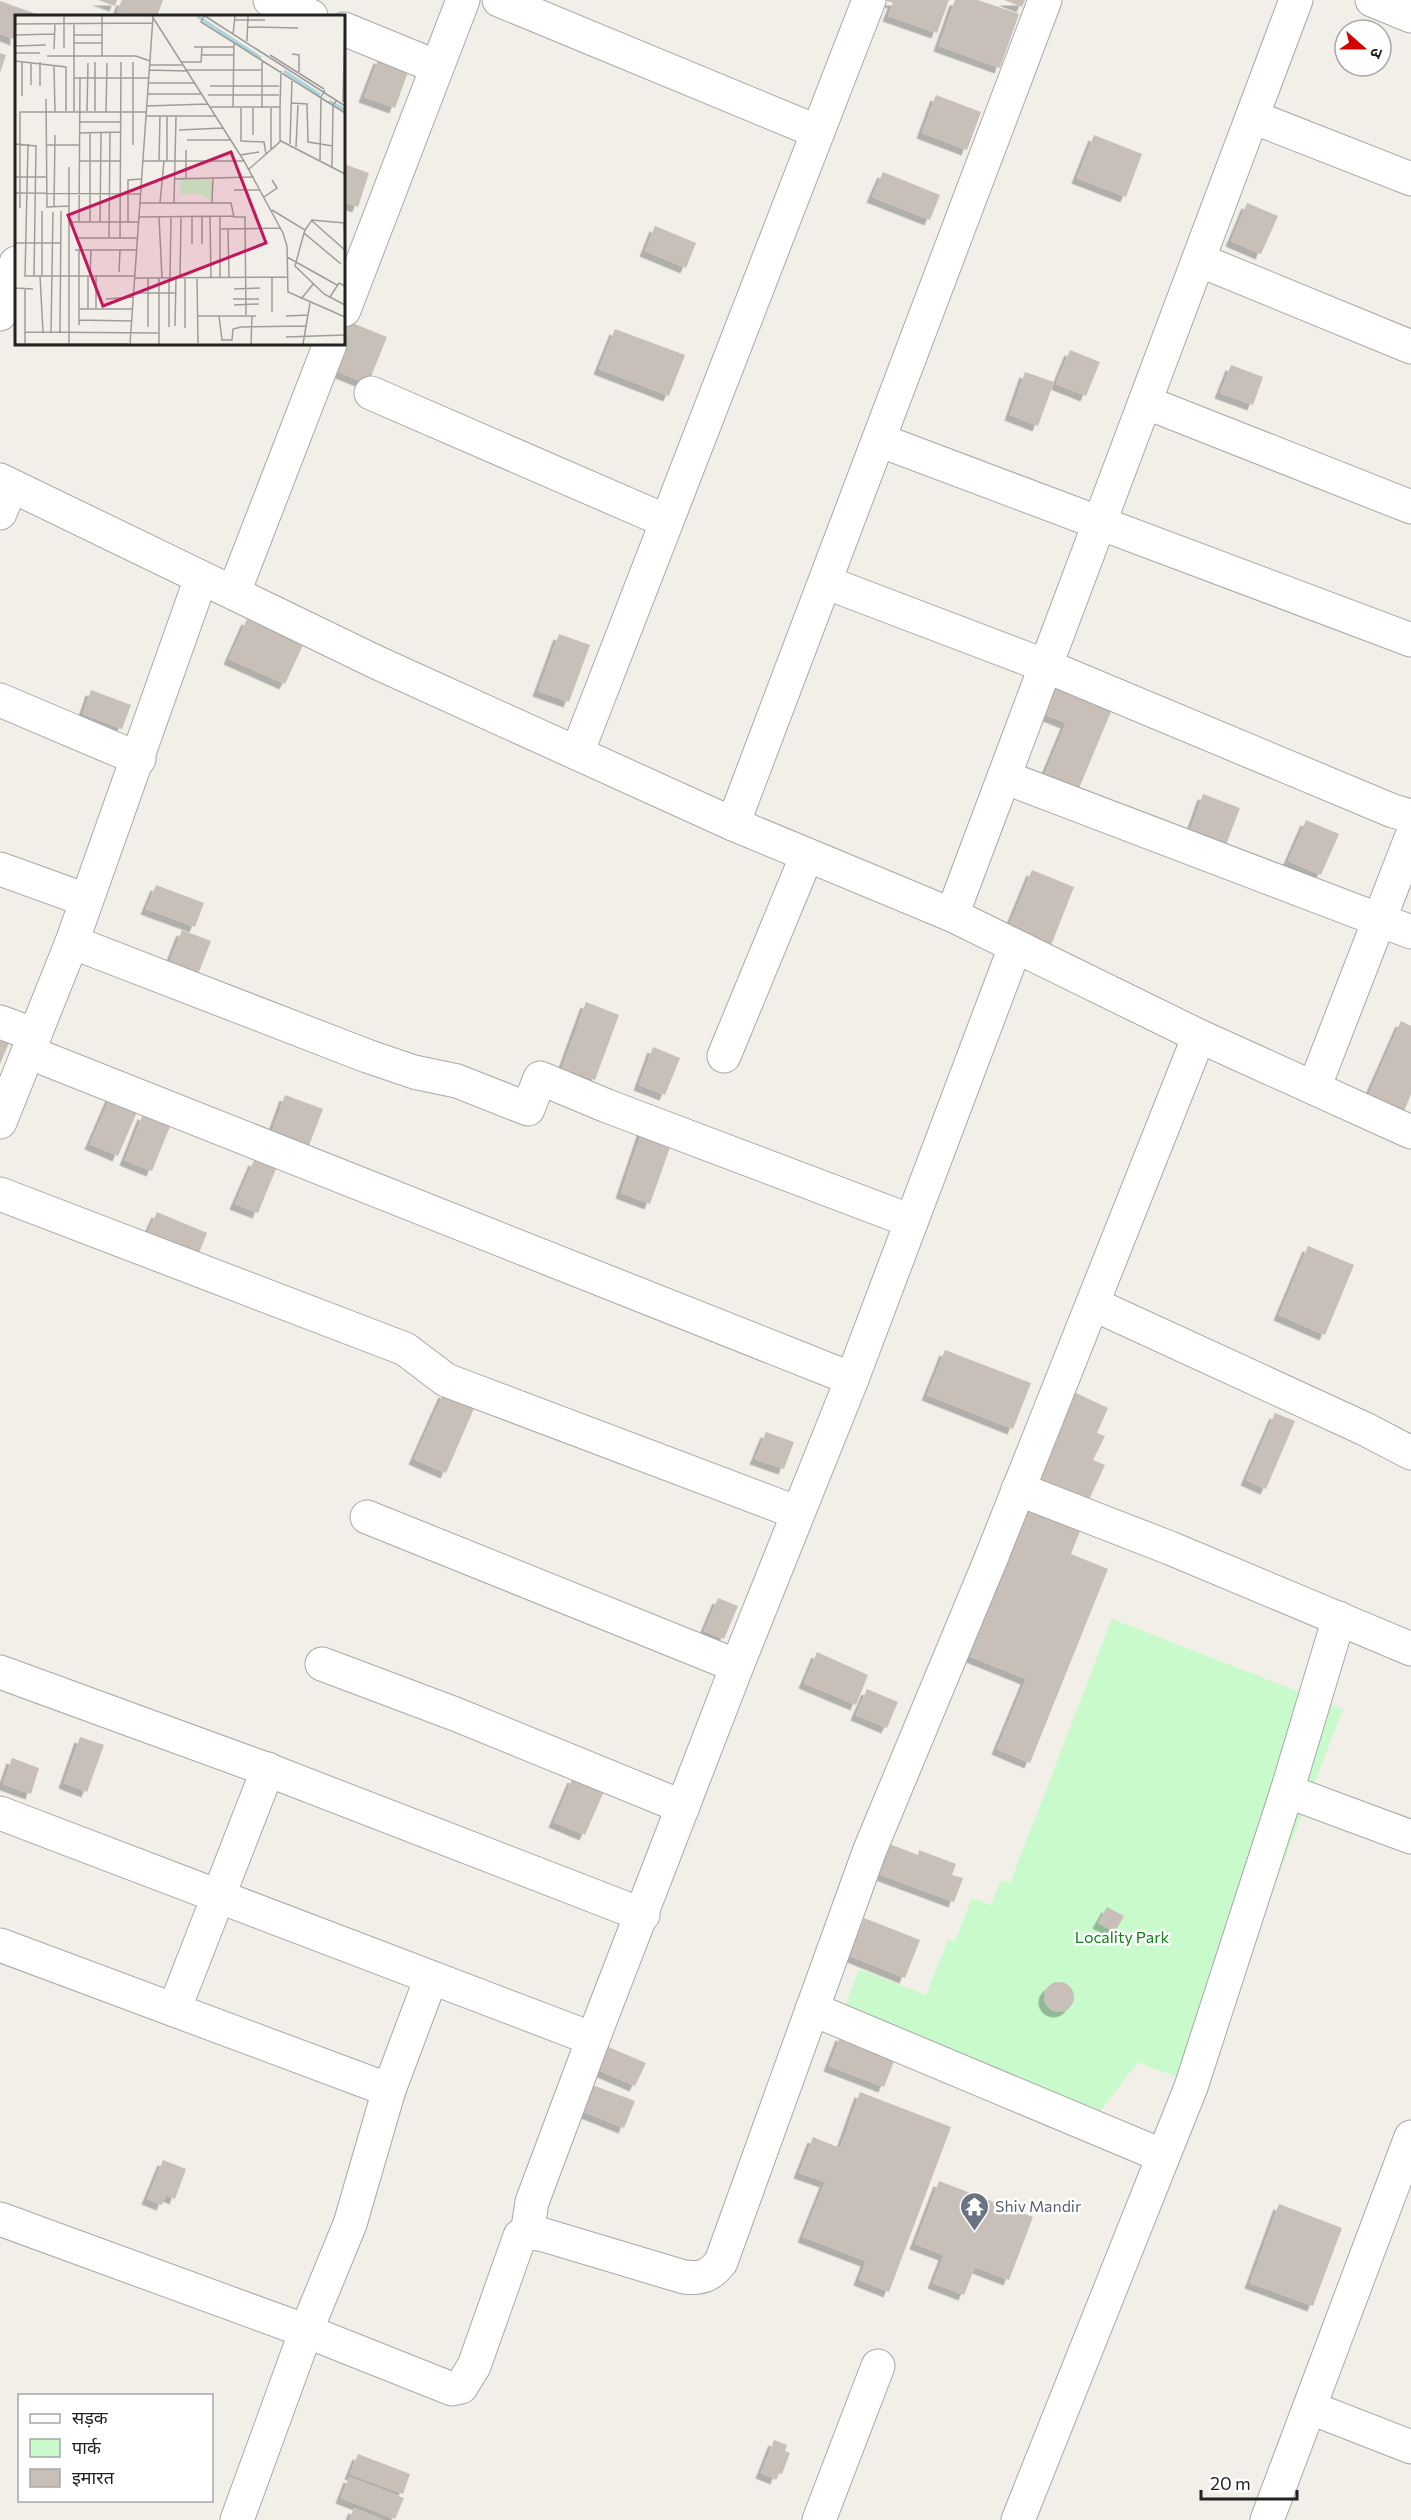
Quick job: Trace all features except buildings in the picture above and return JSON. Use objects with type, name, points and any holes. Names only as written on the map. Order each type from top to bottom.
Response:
[{"type":"street","points":[[270,0],[308,15]]},
{"type":"street","points":[[345,307],[463,0]]},
{"type":"street","points":[[498,0],[818,132]]},
{"type":"street","points":[[577,753],[869,0]]},
{"type":"street","points":[[733,824],[1045,0]]},
{"type":"street","points":[[952,915],[1296,0]]},
{"type":"street","points":[[1372,0],[1411,16]]},
{"type":"street","points":[[345,30],[437,67]]},
{"type":"street","points":[[1252,117],[1411,179]]},
{"type":"street","points":[[1199,260],[1411,347]]},
{"type":"street","points":[[0,314],[15,266]]},
{"type":"street","points":[[234,592],[330,345]]},
{"type":"street","points":[[370,393],[666,521]]},
{"type":"street","points":[[1145,402],[1411,507]]},
{"type":"street","points":[[879,440],[1411,640]]},
{"type":"street","points":[[4,493],[234,592],[378,663],[733,824],[952,915],[1199,1036],[1411,1132]]},
{"type":"street","points":[[0,1122],[72,942],[139,759],[201,578]]},
{"type":"street","points":[[825,582],[1046,666],[1393,811],[1411,816]]},
{"type":"street","points":[[0,700],[139,759]]},
{"type":"street","points":[[1004,777],[1411,932]]},
{"type":"street","points":[[1314,1088],[1411,838]]},
{"type":"street","points":[[724,1056],[807,855]]},
{"type":"street","points":[[0,869],[86,900]]},
{"type":"street","points":[[72,942],[367,1056],[414,1072],[457,1081],[528,1109],[540,1078],[607,1106],[911,1221]]},
{"type":"street","points":[[526,2234],[530,2209],[594,2038],[737,1666],[852,1378],[1015,947]]},
{"type":"street","points":[[0,1022],[31,1044],[852,1378]]},
{"type":"street","points":[[0,2219],[306,2331],[452,2389],[461,2387],[474,2366],[520,2236],[544,2235],[684,2277],[705,2277],[714,2271],[721,2262],[869,1851],[1093,1304],[1199,1036]]},
{"type":"street","points":[[0,1194],[405,1349],[446,1380],[798,1513]]},
{"type":"street","points":[[1093,1304],[1365,1429],[1411,1453]]},
{"type":"street","points":[[1018,1489],[1411,1649]]},
{"type":"street","points":[[367,1517],[737,1666]]},
{"type":"street","points":[[1018,2520],[1210,2034],[1339,1618]]},
{"type":"street","points":[[322,1664],[455,1714],[683,1807]]},
{"type":"street","points":[[0,1672],[268,1769],[643,1915]]},
{"type":"street","points":[[174,2010],[268,1769]]},
{"type":"street","points":[[1287,1791],[1411,1838]]},
{"type":"street","points":[[0,1813],[594,2038]]},
{"type":"street","points":[[0,1945],[389,2090]]},
{"type":"street","points":[[237,2520],[306,2331],[353,2215],[389,2090],[431,1978]]},
{"type":"street","points":[[812,2009],[1163,2156]]},
{"type":"street","points":[[1267,2520],[1411,2137]]},
{"type":"street","points":[[819,2520],[878,2366]]},
{"type":"street","points":[[1311,2408],[1411,2447]]},
{"type":"green space","name":"Locality Park","points":[[1112,1619],[1343,1709],[1197,2085],[1138,2062],[1095,2118],[840,2020],[859,1969],[926,1995],[948,1940],[955,1942],[972,1898],[991,1905],[1001,1880],[1010,1883]]},
{"type":"place","name":"Shiv Mandir","points":[[974,2232]]}]
